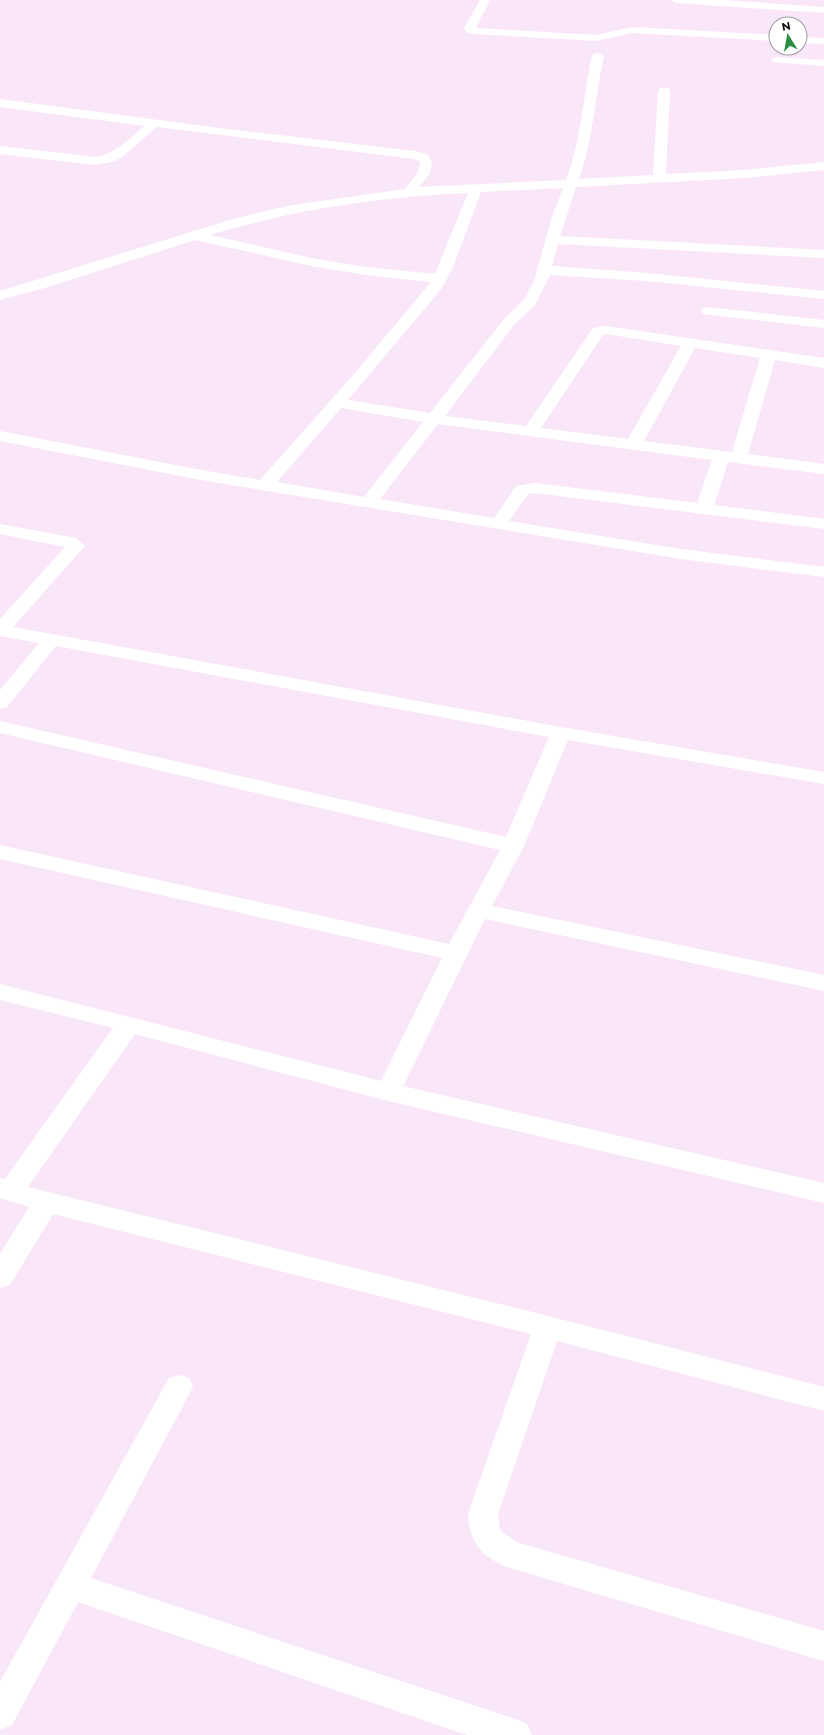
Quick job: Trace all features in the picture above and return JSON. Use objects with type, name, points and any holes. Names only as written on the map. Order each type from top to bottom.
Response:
[{"type":"street","points":[[485,0],[470,30],[596,38],[605,37],[618,31],[632,30],[768,38]]},
{"type":"street","points":[[676,0],[824,10]]},
{"type":"street","points":[[808,40],[824,41]]},
{"type":"street","points":[[369,502],[509,322],[530,302],[541,281],[570,183],[579,162],[591,88],[598,56]]},
{"type":"street","points":[[777,60],[824,64]]},
{"type":"street","points":[[659,179],[664,91]]},
{"type":"street","points":[[0,103],[415,155],[422,158],[426,162],[426,168],[409,192]]},
{"type":"street","points":[[0,150],[95,161],[107,160],[117,155],[155,123]]},
{"type":"street","points":[[0,296],[43,284],[238,222],[292,209],[409,192],[744,174],[824,166]]},
{"type":"street","points":[[265,485],[427,298],[446,267],[476,188]]},
{"type":"street","points":[[193,236],[316,263],[366,271],[440,279]]},
{"type":"street","points":[[553,240],[824,254]]},
{"type":"street","points":[[544,270],[647,277],[824,295]]},
{"type":"street","points":[[708,311],[824,324]]},
{"type":"street","points":[[531,432],[598,331],[606,330],[690,344],[824,363]]},
{"type":"street","points":[[633,445],[690,344]]},
{"type":"street","points":[[739,458],[769,355]]},
{"type":"street","points":[[337,403],[434,419],[824,469]]},
{"type":"street","points":[[0,436],[201,475],[681,554],[824,572]]},
{"type":"street","points":[[704,509],[721,456]]},
{"type":"street","points":[[499,523],[522,490],[530,488],[824,524]]},
{"type":"street","points":[[0,528],[70,542],[76,546],[0,630],[561,733],[824,778]]},
{"type":"street","points":[[0,704],[52,639]]},
{"type":"street","points":[[0,727],[514,846]]},
{"type":"street","points":[[388,1092],[478,910],[514,846],[561,733]]},
{"type":"street","points":[[0,852],[456,953]]},
{"type":"street","points":[[478,910],[824,983]]},
{"type":"street","points":[[0,992],[129,1024],[388,1092],[824,1193]]},
{"type":"street","points":[[129,1024],[5,1189],[46,1202],[548,1327],[824,1399]]},
{"type":"street","points":[[0,1277],[46,1202]]},
{"type":"street","points":[[548,1327],[483,1514],[483,1528],[488,1540],[497,1548],[510,1554],[824,1646]]},
{"type":"street","points":[[0,1714],[179,1387]]},
{"type":"street","points":[[70,1585],[515,1735]]}]
